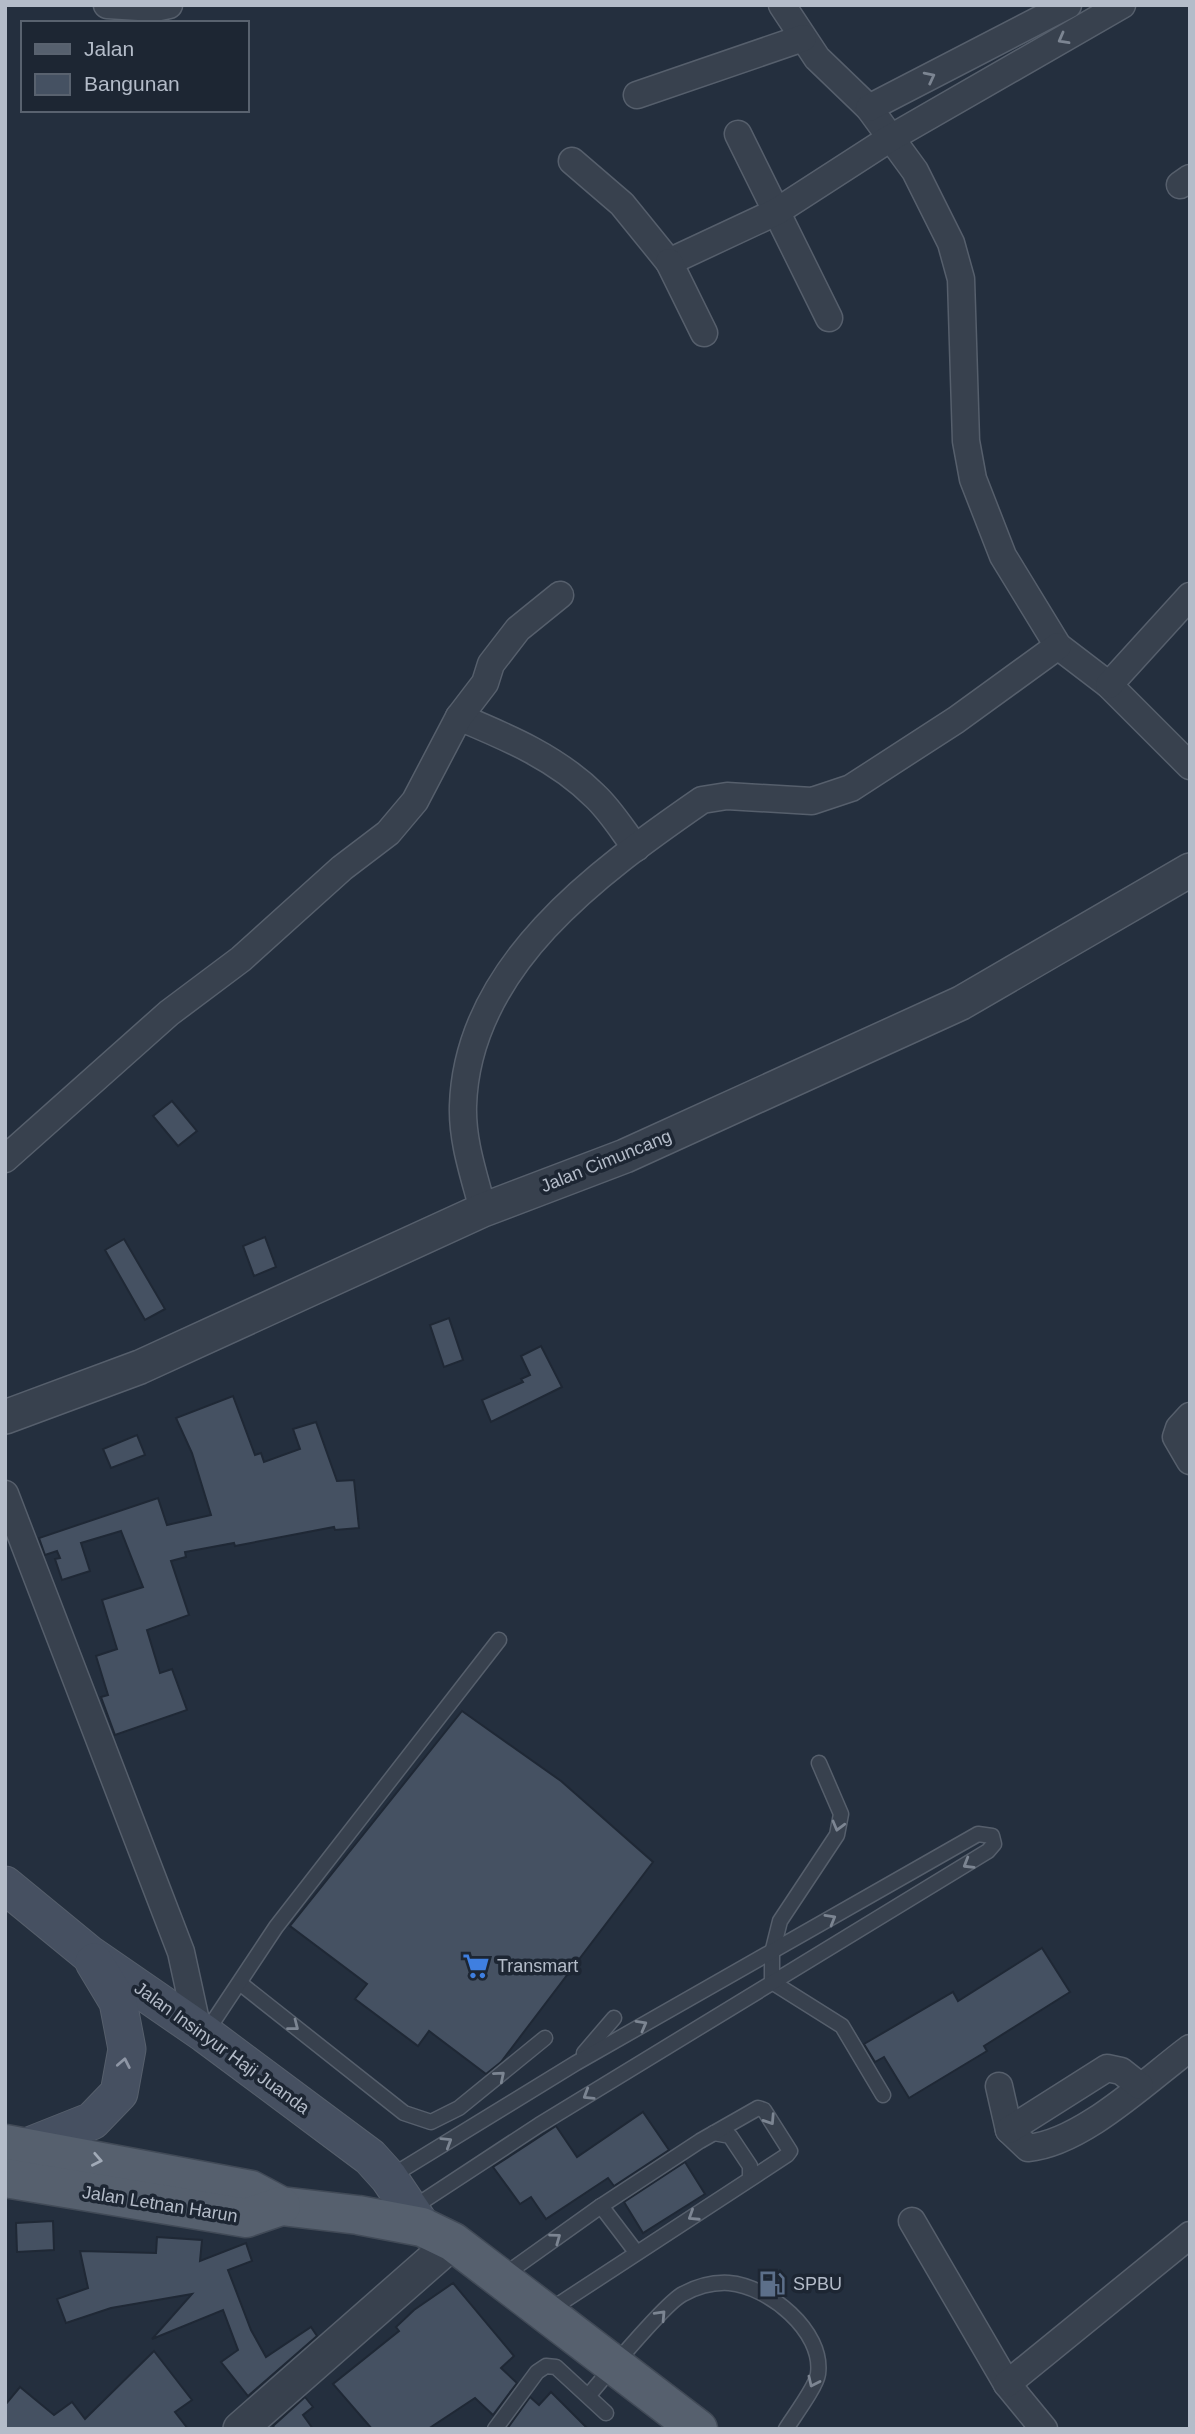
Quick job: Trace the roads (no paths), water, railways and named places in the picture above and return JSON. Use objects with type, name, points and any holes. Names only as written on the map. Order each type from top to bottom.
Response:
[{"type":"main road","name":"Jalan Insinyur Haji Juanda","points":[[5,1885],[89,1954],[202,2032],[351,2141],[389,2178],[429,2226]]},
{"type":"main road","points":[[12,2156],[92,2121],[119,2093],[127,2049],[118,2002],[89,1954]]},
{"type":"main road","name":"Jalan Letnan Harun","points":[[12,2156],[246,2218],[281,2206],[429,2226]]},
{"type":"main road","points":[[429,2226],[698,2429]]},
{"type":"street","points":[[107,5],[155,8],[169,5]]},
{"type":"street","points":[[782,5],[817,58],[869,108],[889,139],[915,171],[951,243],[961,279],[963,400],[973,479],[1003,556],[1058,646],[1108,685],[1190,766]]},
{"type":"street","points":[[869,108],[1068,5]]},
{"type":"street","points":[[669,262],[776,212],[889,139],[1120,6]]},
{"type":"street","points":[[1012,34],[1025,60]]},
{"type":"street","points":[[637,95],[803,38]]},
{"type":"street","points":[[738,134],[829,318]]},
{"type":"street","points":[[572,161],[622,204],[669,262],[704,333]]},
{"type":"street","points":[[5,1159],[169,1013],[241,958],[342,868],[388,833],[415,800],[459,717],[485,683],[491,664],[518,629],[560,595]]},
{"type":"street","points":[[1108,685],[1190,596]]},
{"type":"street","points":[[483,1210],[465,1144],[463,1107],[470,1050],[480,1021],[547,923],[570,899],[702,800],[714,797],[812,802],[864,782],[1058,646]]},
{"type":"street","points":[[459,717],[533,749],[575,777],[598,798],[636,848]]},
{"type":"street","name":"Jalan Cimuncang","points":[[5,1417],[140,1367],[483,1210],[625,1156],[961,1003],[1190,870]]},
{"type":"street","points":[[1190,1416],[1176,1437],[1190,1461]]},
{"type":"street","points":[[5,1494],[181,1952],[202,2032]]},
{"type":"street","points":[[999,2086],[1009,2130],[1028,2148],[1042,2147],[1078,2130],[1190,2048]]},
{"type":"street","points":[[1009,2130],[1107,2068],[1121,2071],[1140,2086]]},
{"type":"street","points":[[912,2221],[1007,2384],[1044,2429]]},
{"type":"street","points":[[240,2429],[429,2226]]},
{"type":"street","points":[[1007,2384],[1190,2235]]},
{"type":"lane","points":[[202,2032],[241,1984],[276,1927],[499,1640]]},
{"type":"lane","points":[[772,1982],[772,1952],[780,1921],[818,1858],[836,1835],[841,1814],[819,1763]]},
{"type":"lane","points":[[389,2178],[576,2063],[978,1834],[989,1833],[995,1840],[988,1851],[539,2125],[429,2226]]},
{"type":"lane","points":[[772,1982],[842,2026],[883,2095]]},
{"type":"lane","points":[[241,1984],[404,2113],[432,2122],[458,2108],[545,2038]]},
{"type":"lane","points":[[576,2063],[614,2018]]},
{"type":"lane","points":[[501,2278],[601,2206],[714,2133],[758,2108],[764,2110],[790,2151],[546,2312]]},
{"type":"lane","points":[[714,2133],[730,2136],[750,2166],[750,2178]]},
{"type":"lane","points":[[601,2206],[636,2252]]},
{"type":"lane","points":[[589,2395],[680,2295],[710,2283],[732,2283],[749,2288],[790,2311],[808,2332],[817,2351],[818,2375],[786,2429]]},
{"type":"lane","points":[[495,2429],[537,2372],[546,2366],[556,2367],[606,2413]]},
{"type":"place","name":"Transmart","points":[[476,1966]]},
{"type":"place","name":"SPBU","points":[[772,2284]]}]
